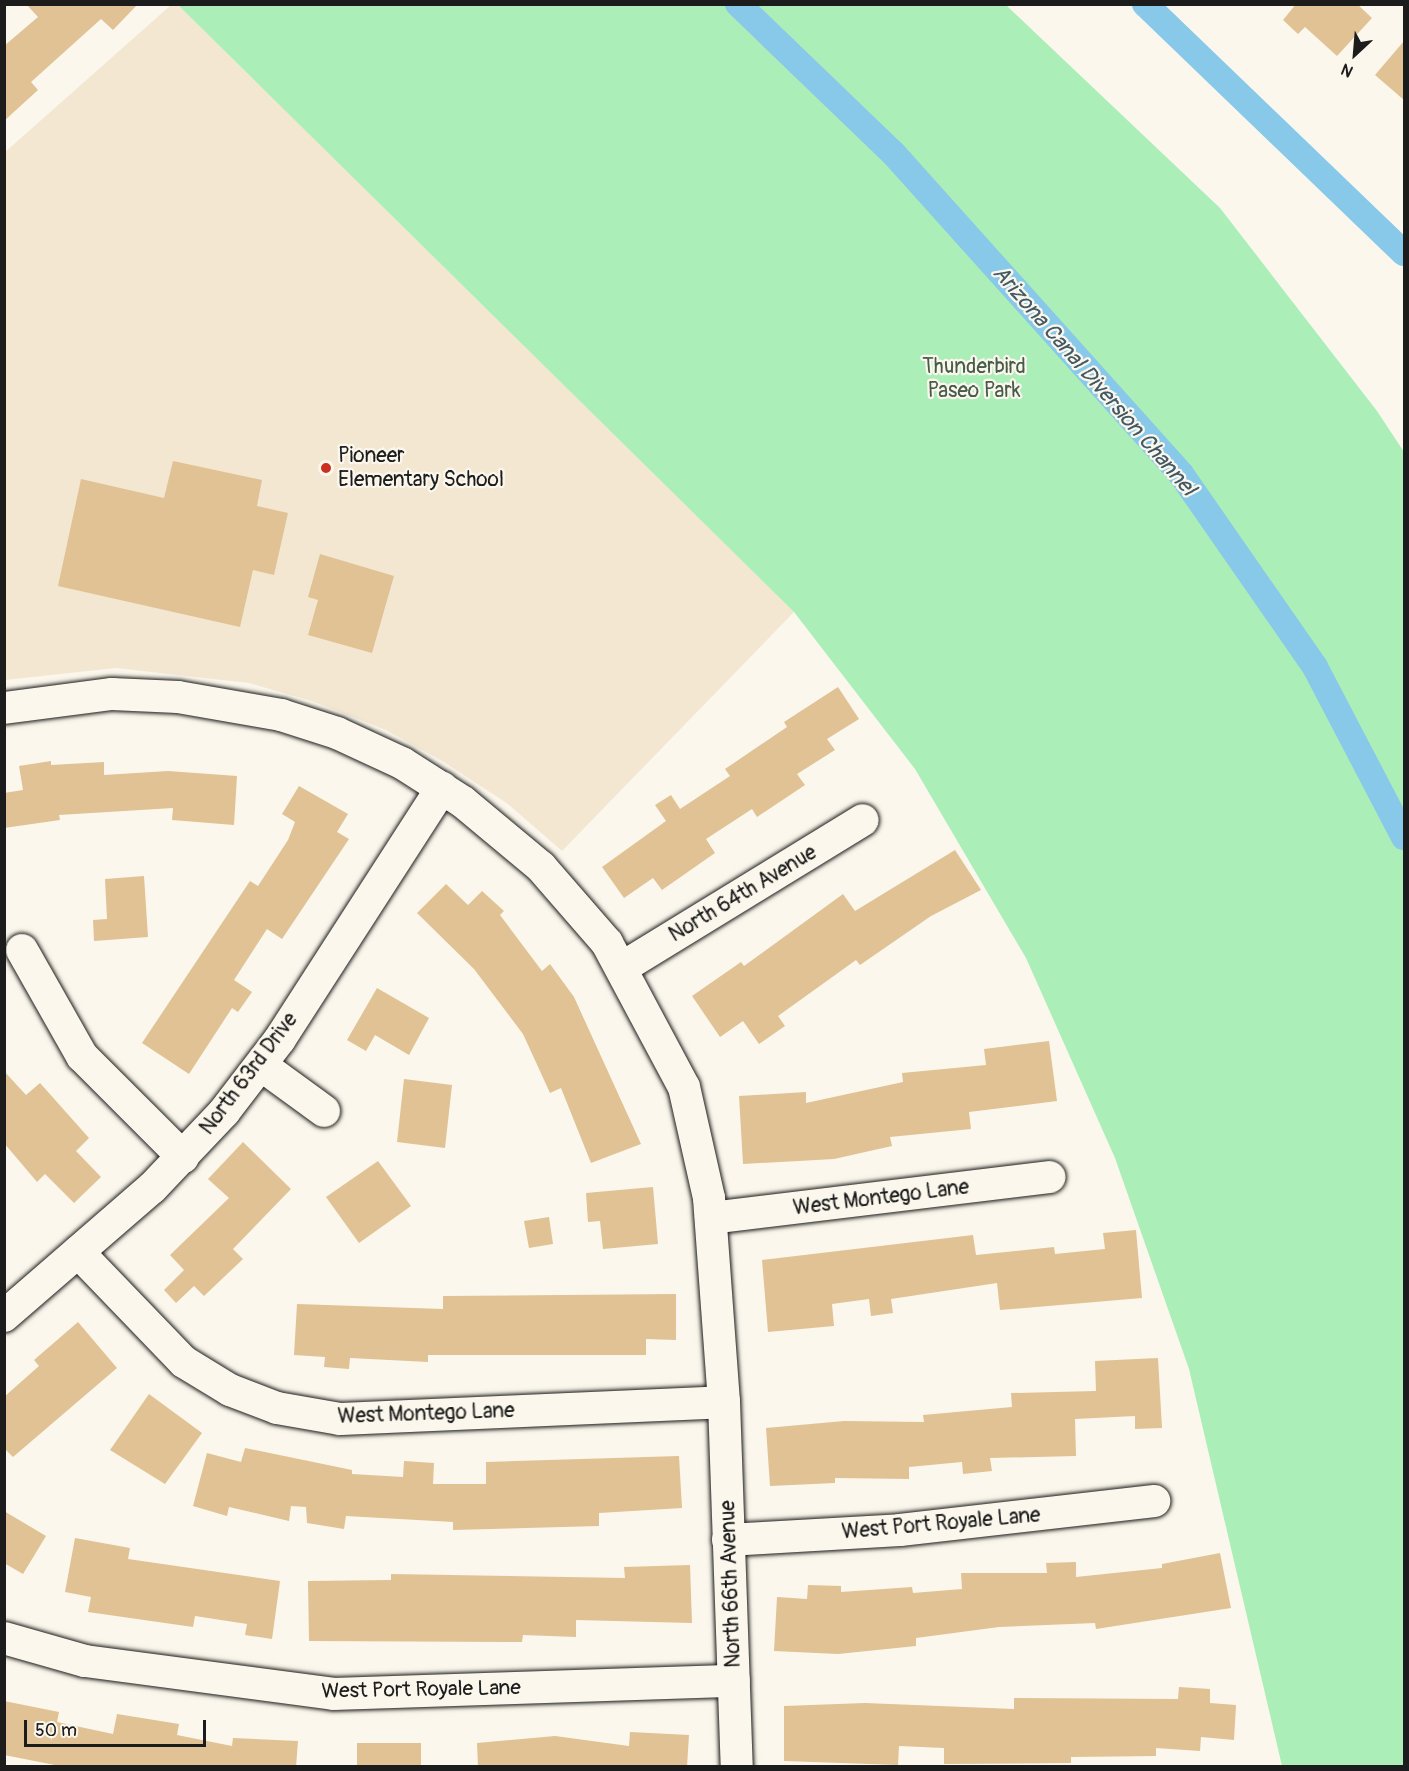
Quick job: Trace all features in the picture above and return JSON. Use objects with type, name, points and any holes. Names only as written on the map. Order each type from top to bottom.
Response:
[{"type":"street","name":"North 66th Avenue","points":[[4,708],[112,694],[225,704],[337,733],[442,788],[541,867],[623,967],[684,1087],[711,1218],[724,1402],[737,1767]]},
{"type":"street","name":"North 63rd Drive","points":[[4,1316],[183,1157],[261,1065],[442,788]]},
{"type":"street","name":"North 64th Avenue","points":[[623,967],[863,820]]},
{"type":"street","points":[[22,950],[82,1056],[183,1157]]},
{"type":"street","points":[[261,1065],[324,1111]]},
{"type":"street","name":"West Montego Lane","points":[[711,1218],[1050,1177]]},
{"type":"street","name":"West Montego Lane","points":[[78,1252],[184,1362],[230,1390],[277,1408],[340,1419],[724,1402]]},
{"type":"street","name":"West Port Royale Lane","points":[[728,1540],[900,1530],[1154,1501]]},
{"type":"street","name":"West Port Royale Lane","points":[[4,1638],[85,1661],[334,1694],[734,1680]]},
{"type":"shaded area","name":"Pioneer Elementary School","points":[[171,5],[178,5],[794,612],[562,851],[508,804],[444,762],[386,730],[312,701],[249,683],[116,668],[5,680],[4,153]]},
{"type":"green space","name":"Thunderbird Paseo Park","points":[[178,5],[1006,5],[1220,208],[1377,411],[1404,452],[1404,1766],[1282,1766],[1189,1369],[1115,1158],[1026,958],[915,769],[794,612]]},
{"type":"building","points":[[26,4],[138,4],[113,30],[101,19],[31,82],[38,90],[4,121],[4,46],[38,17]]},
{"type":"building","points":[[1296,4],[1357,4],[1372,18],[1337,56],[1305,27],[1298,34],[1283,20]]},
{"type":"building","points":[[1404,41],[1404,100],[1375,75]]},
{"type":"building","points":[[173,461],[262,480],[257,506],[288,513],[274,575],[253,570],[240,627],[58,586],[81,479],[164,498]]},
{"type":"building","points":[[320,554],[394,576],[372,653],[308,635],[318,600],[308,597]]},
{"type":"building","points":[[838,687],[859,719],[827,739],[835,750],[797,774],[805,785],[757,817],[752,809],[706,839],[715,853],[662,890],[653,878],[624,898],[602,867],[666,821],[655,805],[671,795],[680,809],[730,776],[725,769],[787,727],[784,722]]},
{"type":"building","points":[[51,761],[51,765],[104,762],[104,775],[168,771],[237,776],[234,825],[172,820],[173,808],[59,815],[60,820],[4,828],[4,793],[23,790],[19,766]]},
{"type":"building","points":[[299,786],[348,814],[337,832],[349,839],[282,939],[267,929],[234,980],[252,992],[238,1012],[232,1008],[189,1074],[142,1043],[250,881],[258,886],[288,840],[295,822],[282,814]]},
{"type":"building","points":[[955,850],[981,890],[931,916],[860,965],[856,960],[778,1016],[785,1026],[759,1044],[743,1021],[720,1037],[692,996],[741,962],[744,966],[843,894],[855,911]]},
{"type":"building","points":[[144,876],[148,937],[94,941],[93,920],[107,919],[105,879]]},
{"type":"building","points":[[446,884],[468,905],[482,891],[504,911],[500,915],[542,971],[550,964],[574,997],[641,1144],[591,1163],[561,1088],[550,1093],[523,1034],[474,969],[417,913]]},
{"type":"building","points":[[377,988],[429,1018],[409,1055],[375,1035],[366,1051],[347,1040]]},
{"type":"building","points":[[1049,1041],[1057,1101],[969,1112],[971,1129],[890,1137],[892,1146],[834,1159],[743,1164],[739,1096],[806,1092],[806,1103],[903,1082],[902,1073],[986,1065],[984,1049]]},
{"type":"building","points":[[4,1071],[26,1095],[40,1083],[89,1138],[76,1151],[101,1177],[74,1203],[45,1174],[37,1182],[4,1143]]},
{"type":"building","points":[[404,1079],[452,1085],[445,1148],[397,1142]]},
{"type":"building","points":[[243,1142],[291,1189],[233,1249],[243,1259],[204,1296],[194,1286],[176,1303],[164,1290],[184,1270],[170,1255],[229,1198],[208,1179]]},
{"type":"building","points":[[378,1161],[411,1206],[359,1243],[326,1197]]},
{"type":"building","points":[[653,1187],[658,1244],[603,1249],[600,1221],[588,1222],[586,1193]]},
{"type":"building","points":[[549,1217],[553,1244],[529,1248],[524,1221]]},
{"type":"building","points":[[1136,1230],[1142,1298],[1000,1310],[997,1283],[891,1299],[893,1313],[871,1316],[869,1299],[832,1304],[834,1326],[768,1332],[762,1260],[973,1235],[976,1255],[1054,1247],[1055,1254],[1105,1249],[1103,1233]]},
{"type":"building","points":[[676,1294],[676,1340],[646,1339],[646,1355],[428,1355],[428,1362],[350,1358],[349,1369],[324,1367],[325,1357],[294,1355],[297,1304],[443,1309],[443,1296]]},
{"type":"building","points":[[78,1322],[117,1368],[13,1457],[4,1448],[4,1397],[39,1366],[34,1360]]},
{"type":"building","points":[[1158,1358],[1162,1428],[1135,1429],[1135,1416],[1075,1419],[1076,1456],[990,1458],[992,1471],[963,1474],[962,1462],[909,1467],[909,1479],[835,1478],[835,1483],[770,1486],[766,1428],[844,1421],[924,1422],[923,1415],[1012,1407],[1011,1393],[1096,1391],[1095,1361]]},
{"type":"building","points":[[149,1394],[202,1433],[165,1484],[110,1450]]},
{"type":"building","points":[[245,1448],[352,1470],[352,1474],[403,1477],[404,1461],[434,1463],[433,1484],[486,1484],[486,1462],[679,1456],[682,1508],[599,1513],[599,1526],[453,1530],[453,1522],[346,1516],[344,1529],[307,1523],[306,1507],[291,1506],[289,1521],[229,1507],[227,1516],[193,1506],[207,1453],[241,1462]]},
{"type":"building","points":[[4,1511],[46,1536],[23,1574],[4,1563]]},
{"type":"building","points":[[75,1538],[130,1548],[128,1559],[280,1581],[272,1639],[245,1635],[247,1624],[195,1616],[193,1627],[88,1612],[91,1597],[65,1592]]},
{"type":"building","points":[[1220,1553],[1231,1608],[1096,1629],[1095,1623],[999,1627],[916,1638],[916,1646],[838,1654],[774,1651],[777,1597],[807,1599],[808,1585],[841,1586],[841,1592],[912,1587],[913,1593],[962,1589],[961,1573],[1047,1573],[1046,1563],[1076,1562],[1076,1577],[1162,1568],[1162,1564]]},
{"type":"building","points":[[690,1565],[692,1623],[576,1620],[576,1637],[523,1635],[522,1642],[309,1641],[308,1581],[391,1580],[391,1574],[625,1578],[624,1567]]},
{"type":"building","points":[[1179,1687],[1210,1689],[1210,1703],[1236,1705],[1234,1740],[1201,1737],[1200,1751],[1156,1748],[1156,1756],[1071,1757],[1071,1763],[944,1764],[944,1748],[899,1746],[898,1765],[784,1761],[784,1706],[865,1703],[1014,1709],[1014,1698],[1178,1699]]},
{"type":"building","points":[[4,1701],[59,1712],[57,1722],[113,1734],[117,1714],[179,1724],[177,1735],[232,1746],[233,1738],[298,1741],[296,1767],[65,1767],[4,1755]]},
{"type":"building","points":[[630,1732],[689,1735],[687,1767],[478,1767],[477,1743],[555,1736],[629,1746]]},
{"type":"building","points":[[357,1743],[421,1743],[421,1767],[357,1767]]},
{"type":"waterway","name":"Arizona Canal Diversion Channel","points":[[738,4],[893,153],[1181,474],[1315,667],[1404,837]]},
{"type":"waterway","points":[[1145,4],[1404,253]]},
{"type":"place","name":"Pioneer Elementary School","points":[[326,468]]}]
